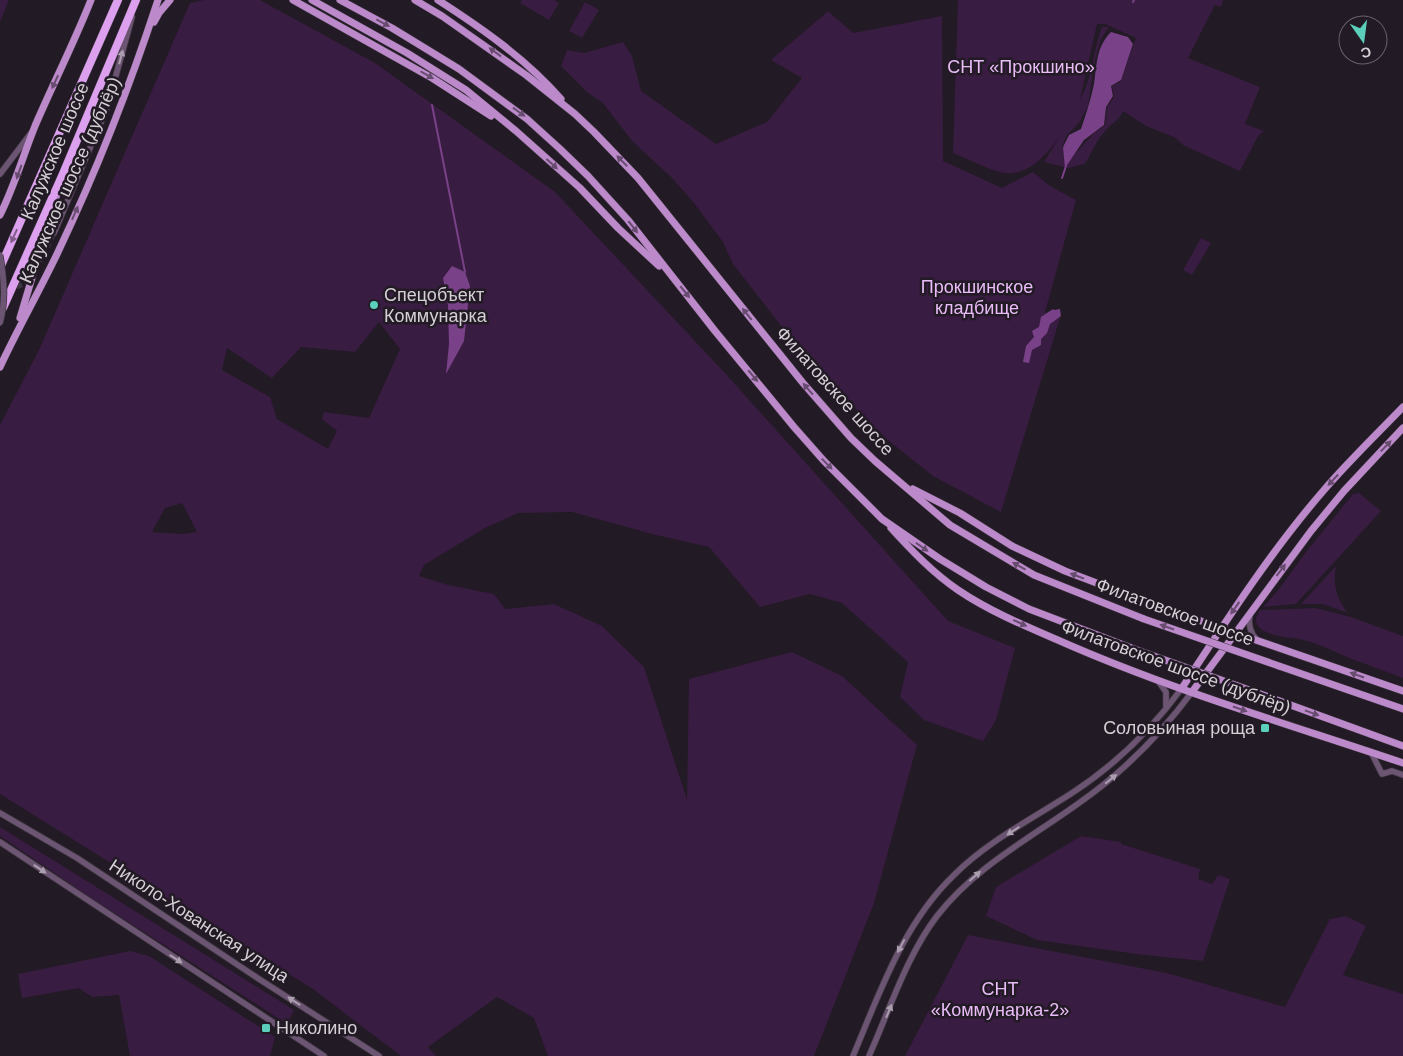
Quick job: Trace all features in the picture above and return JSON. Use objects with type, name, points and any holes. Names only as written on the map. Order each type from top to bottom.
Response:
[{"type":"highway","name":"Калужское шоссе","points":[[0,268],[118,0]]},
{"type":"highway","name":"Калужское шоссе","points":[[0,314],[62,176],[136,0]]},
{"type":"main road","points":[[0,215],[10,196],[35,127],[76,38],[91,0]]},
{"type":"main road","name":"Калужское шоссе (дублёр)","points":[[0,367],[58,252],[110,135],[142,50],[158,0]]},
{"type":"main road","points":[[142,50],[159,13],[170,0]]},
{"type":"main road","points":[[293,0],[432,78],[516,131]]},
{"type":"main road","points":[[312,0],[407,53],[466,90],[516,131],[580,188],[618,228],[674,280]]},
{"type":"main road","points":[[340,0],[392,28],[459,69],[527,119],[595,184],[628,220],[674,280],[794,427],[824,461],[882,519],[940,559],[986,587],[1029,609],[1403,746]]},
{"type":"main road","name":"Филатовское шоссе","points":[[415,0],[482,43],[575,114],[638,178],[816,398],[851,438],[950,525],[1034,575],[1144,619],[1403,710]]},
{"type":"main road","points":[[438,0],[507,47],[550,86],[575,114]]},
{"type":"main road","points":[[15,335],[62,176]]},
{"type":"main road","points":[[1182,688],[1221,628],[1307,511],[1324,490],[1403,407]]},
{"type":"main road","points":[[1192,692],[1311,531],[1336,500],[1403,428]]},
{"type":"main road","points":[[902,484],[960,513],[1012,546],[1065,571],[1235,633],[1403,691]]},
{"type":"main road","name":"Филатовское шоссе (дублёр)","points":[[882,519],[920,560],[966,594],[997,613],[1100,659],[1403,763]]},
{"type":"street","points":[[54,233],[107,108],[136,0]]},
{"type":"street","points":[[0,174],[35,127]]},
{"type":"street","points":[[0,255],[4,278],[3,312],[0,323]]},
{"type":"street","points":[[1252,609],[1248,622],[1254,637],[1258,641]]},
{"type":"street","points":[[1157,679],[1166,692],[1164,710]]},
{"type":"street","points":[[853,1056],[897,954],[910,930],[954,874],[988,847],[1074,792],[1107,768],[1131,746],[1182,688]]},
{"type":"street","points":[[869,1056],[915,953],[937,916],[951,900],[973,877],[995,860],[1081,802],[1115,776],[1162,730],[1192,692]]},
{"type":"street","points":[[1371,752],[1382,774],[1392,771],[1403,775]]},
{"type":"street","name":"Николо-Хованская улица","points":[[0,813],[77,858],[379,1056]]},
{"type":"street","points":[[0,842],[324,1056]]},
{"type":"green space","points":[[0,0],[9,0],[0,22]]},
{"type":"green space","points":[[204,0],[260,0],[375,63],[555,192],[724,372],[948,621],[1015,648],[996,720],[983,741],[924,720],[900,697],[908,662],[842,603],[810,594],[760,607],[709,547],[572,512],[518,513],[485,528],[424,565],[419,576],[448,585],[494,594],[505,609],[554,604],[602,626],[644,667],[687,800],[689,679],[792,652],[842,676],[917,745],[874,903],[814,1056],[548,1056],[534,1018],[497,997],[428,1047],[436,1056],[401,1056],[313,989],[0,794],[0,425],[39,350],[190,3]],"holes":[[[379,322],[400,349],[369,418],[324,412],[322,419],[337,431],[328,449],[277,419],[270,397],[222,370],[227,348],[272,378],[301,347],[355,352]],[[182,503],[197,532],[182,534],[152,532],[165,508]]]},
{"type":"green space","points":[[522,0],[554,0],[559,3],[549,20],[520,3]]},
{"type":"green space","name":"СНТ «Прокшино»","points":[[958,0],[1223,0],[1221,7],[1215,5],[1188,58],[1260,87],[1245,124],[1264,131],[1258,136],[1240,171],[1183,145],[1176,138],[1146,126],[1123,111],[1118,119],[1100,137],[1085,164],[1068,168],[1044,162],[1061,134],[1043,157],[1019,172],[1000,172],[953,153]],"holes":[[[1097,24],[1105,24],[1136,38],[1120,82],[1112,86],[1114,97],[1107,107],[1105,125],[1093,134],[1073,156],[1062,147],[1067,135],[1079,123],[1088,106],[1095,60],[1101,39],[1109,27],[1102,27],[1088,82],[1080,99]]]},
{"type":"green space","points":[[585,2],[599,10],[582,38],[569,31]]},
{"type":"green space","name":"Прокшинское кладбище","points":[[828,11],[853,33],[942,16],[943,161],[1002,188],[1033,172],[1050,186],[1076,200],[1045,312],[1060,318],[1001,512],[933,476],[889,441],[815,369],[733,264],[723,242],[694,203],[672,178],[632,141],[603,103],[588,93],[561,66],[567,50],[584,53],[623,42],[632,56],[641,91],[716,144],[767,122],[802,78],[771,60]]},
{"type":"green space","points":[[1201,238],[1211,243],[1192,275],[1183,270]]},
{"type":"green space","points":[[1359,493],[1381,511],[1296,604],[1263,607],[1353,494]]},
{"type":"green space","points":[[1336,566],[1336,591],[1348,613],[1323,604],[1301,604]]},
{"type":"green space","points":[[1315,608],[1351,617],[1403,636],[1403,678],[1312,642],[1268,633],[1256,623],[1260,610]]},
{"type":"green space","points":[[0,827],[294,1010],[287,1024],[94,900],[0,836]]},
{"type":"green space","points":[[1081,836],[1121,842],[1121,844],[1200,869],[1198,879],[1212,884],[1218,875],[1230,879],[1203,961],[1037,940],[986,916],[996,887]]},
{"type":"green space","name":"СНТ «Коммунарка-2»","points":[[1346,916],[1366,926],[1343,975],[1403,994],[1403,1056],[905,1056],[968,935],[1167,973],[1285,1007],[1330,919]]},
{"type":"green space","points":[[130,951],[149,956],[275,1037],[270,1056],[130,1056],[119,995],[92,997],[79,988],[22,998],[18,974]]},
{"type":"shaded area","points":[[1111,32],[1128,37],[1133,44],[1121,80],[1111,86],[1113,96],[1106,107],[1104,125],[1084,140],[1065,168],[1063,147],[1069,135],[1081,129],[1093,90],[1100,50]]},
{"type":"shaded area","points":[[452,266],[465,272],[470,286],[464,341],[446,374],[449,344],[448,305],[443,278]]},
{"type":"shaded area","points":[[1053,309],[1060,309],[1061,316],[1050,324],[1047,333],[1041,339],[1041,345],[1032,350],[1029,363],[1023,362],[1026,346],[1034,337],[1032,331],[1039,327],[1041,317]]},
{"type":"waterway","points":[[432,105],[465,272]]},
{"type":"waterway","points":[[1062,178],[1066,166]]},
{"type":"tunnel","points":[[39,262],[54,233]]},
{"type":"tunnel","points":[[0,288],[9,288],[25,283],[31,276]]},
{"type":"place","name":"Спецобъект Коммунарка","points":[[374,305]]},
{"type":"place","name":"Соловьиная роща","points":[[1265,728]]},
{"type":"place","name":"Николино","points":[[266,1028]]}]
